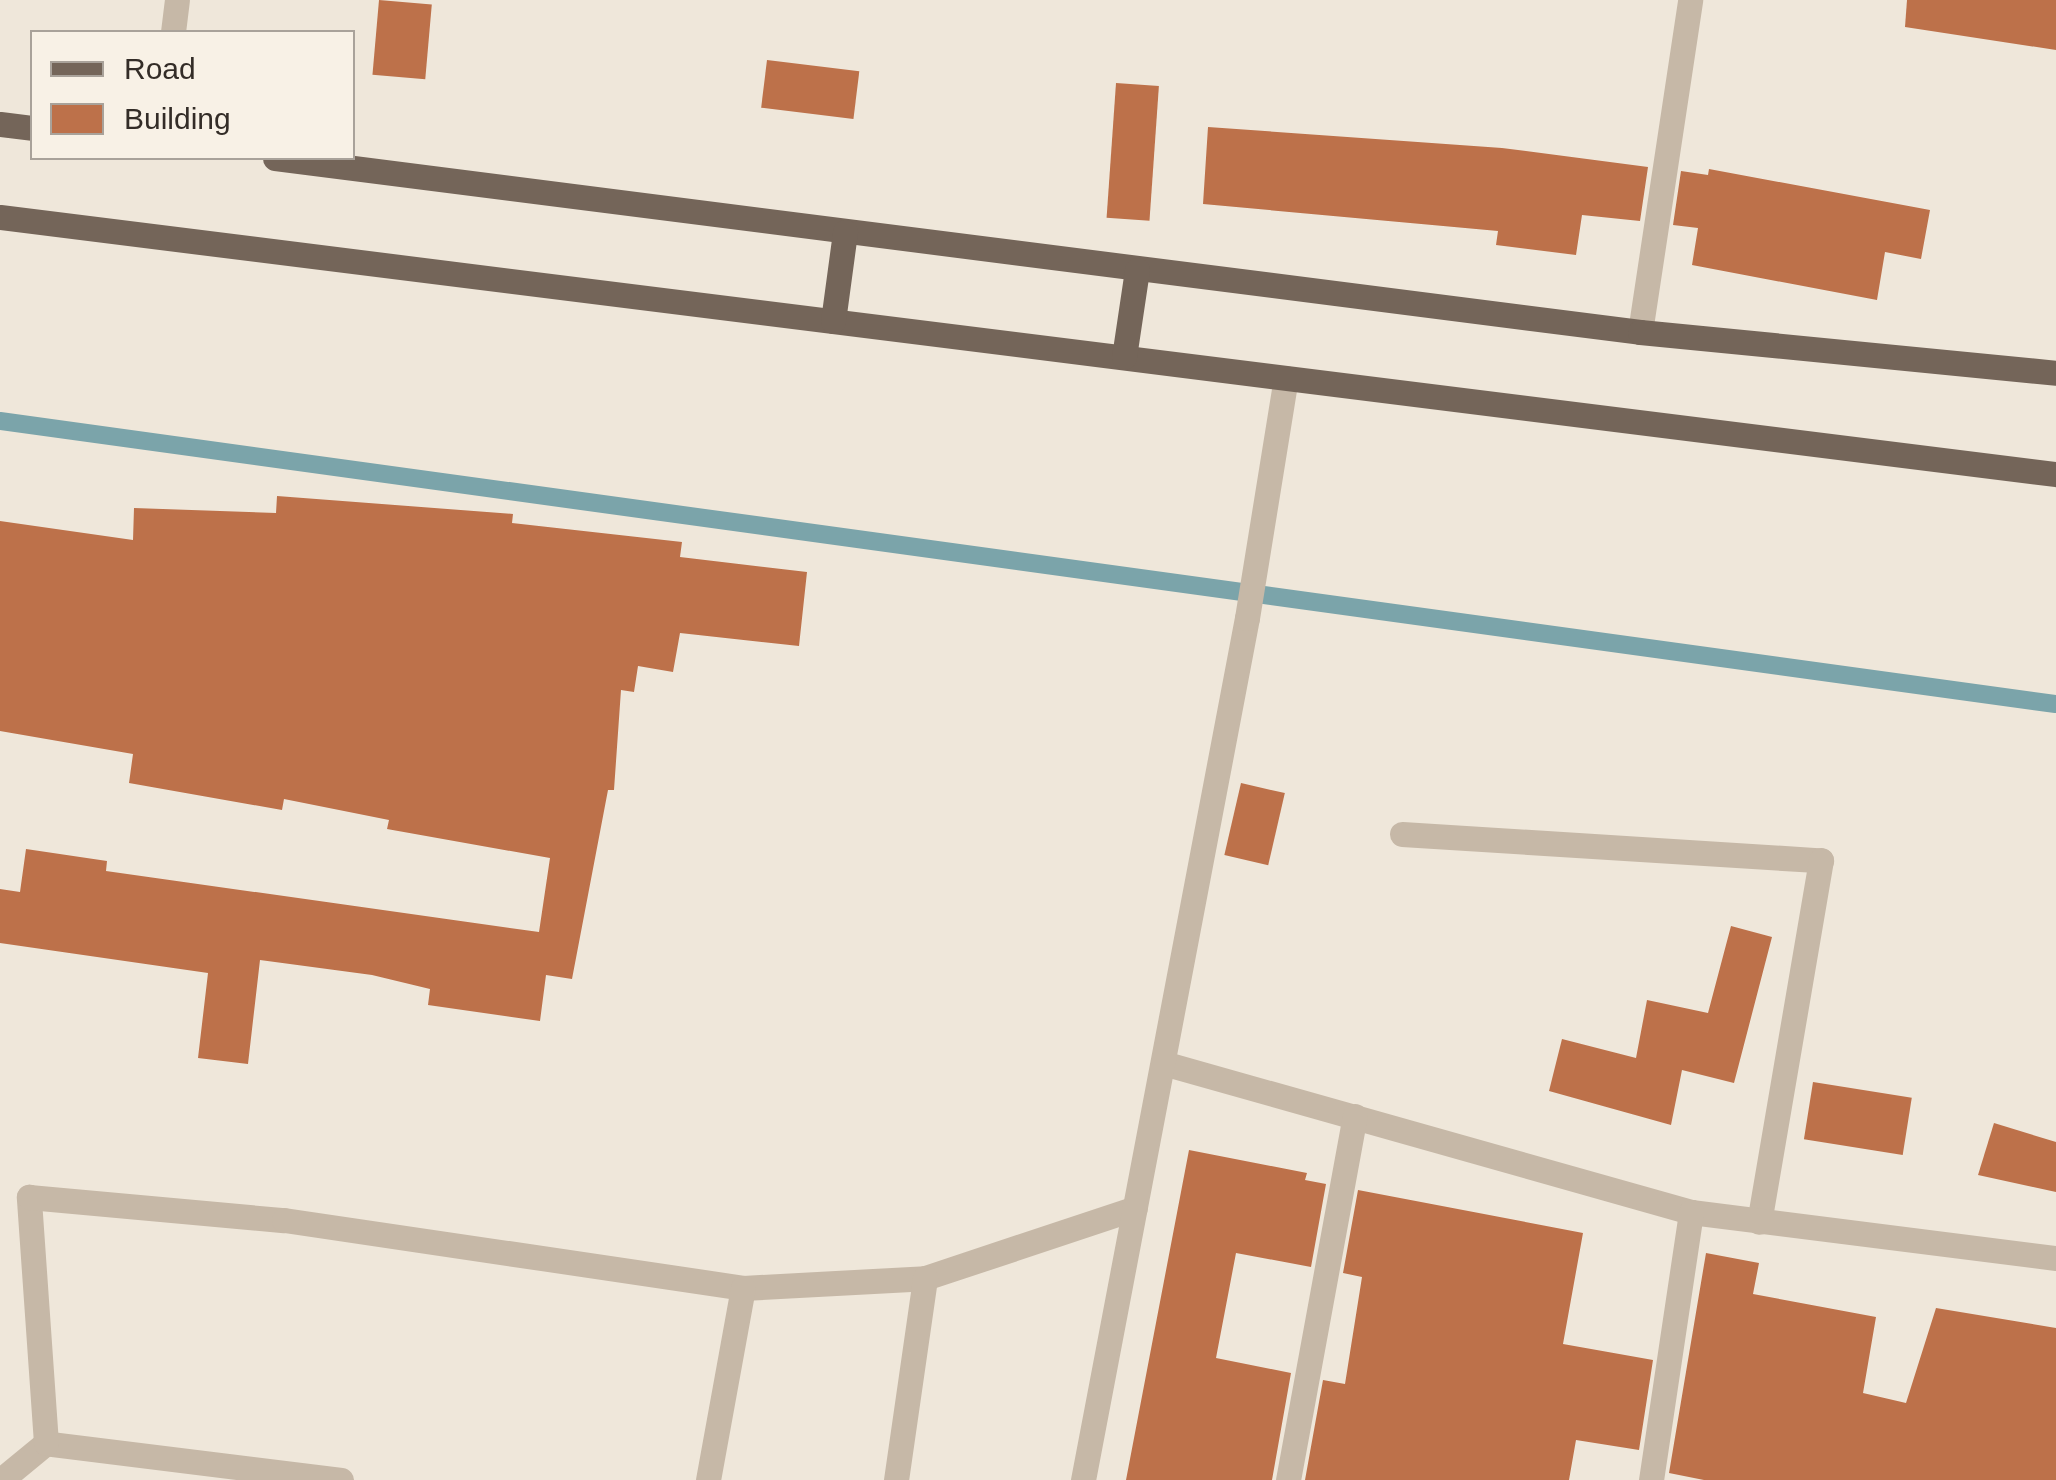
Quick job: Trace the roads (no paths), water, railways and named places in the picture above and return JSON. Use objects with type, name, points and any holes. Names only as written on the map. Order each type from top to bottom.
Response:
[{"type":"main road","points":[[0,124],[30,128]]},
{"type":"main road","points":[[290,160],[1640,332],[2056,373]]},
{"type":"main road","points":[[0,216],[2056,474]]},
{"type":"main road","points":[[833,320],[845,232]]},
{"type":"main road","points":[[1124,357],[1136,270]]},
{"type":"street","points":[[173,30],[177,0]]},
{"type":"street","points":[[1640,332],[1690,0]]},
{"type":"street","points":[[1082,1480],[1247,618],[1286,378]]},
{"type":"street","points":[[1402,834],[1821,860],[1759,1222]]},
{"type":"street","points":[[1162,1063],[1691,1212],[2056,1258]]},
{"type":"street","points":[[1288,1480],[1355,1116]]},
{"type":"street","points":[[46,1444],[30,1197],[284,1220],[743,1288],[925,1278],[1134,1208]]},
{"type":"street","points":[[1651,1480],[1691,1212]]},
{"type":"street","points":[[896,1480],[925,1278]]},
{"type":"street","points":[[708,1480],[743,1288]]},
{"type":"street","points":[[1,1480],[46,1444],[200,1471],[341,1480]]},
{"type":"waterway","points":[[0,421],[2056,704]]}]
